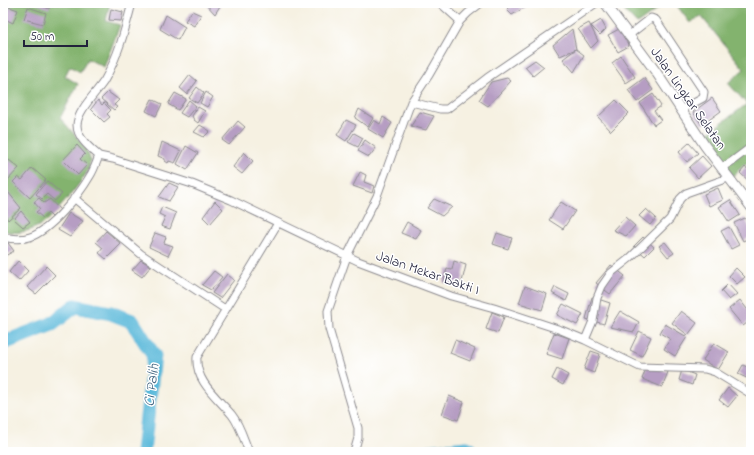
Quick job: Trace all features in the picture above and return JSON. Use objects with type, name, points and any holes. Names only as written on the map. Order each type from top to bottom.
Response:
[{"type":"street","points":[[3,237],[9,239],[21,239],[31,237],[39,233],[58,218],[90,176],[99,156],[87,145],[79,133],[77,124],[79,116],[104,81],[115,60],[132,3]]},
{"type":"street","points":[[440,3],[460,21]]},
{"type":"street","points":[[354,452],[358,438],[358,428],[329,329],[328,310],[347,256],[377,196],[411,102],[429,75],[460,21],[481,3]]},
{"type":"street","points":[[411,102],[440,109],[447,109],[487,78],[596,3]]},
{"type":"street","name":"Jalan Lingkar Selatan","points":[[605,3],[656,72],[728,178],[751,207]]},
{"type":"street","points":[[628,36],[651,18],[656,20],[704,92],[703,98],[681,110]]},
{"type":"street","points":[[721,168],[751,147]]},
{"type":"street","name":"Jalan Mekar Bakti I","points":[[99,156],[192,184],[230,200],[377,269],[450,296],[554,327],[585,340],[640,367],[705,369],[715,372],[751,394]]},
{"type":"street","points":[[585,340],[593,321],[602,286],[611,273],[630,258],[670,219],[680,199],[686,193],[728,178]]},
{"type":"street","points":[[74,198],[141,254],[170,275],[225,309]]},
{"type":"street","points":[[249,452],[234,419],[209,390],[196,364],[199,352],[278,223]]},
{"type":"green space","points":[[3,3],[110,3],[106,21],[120,25],[104,67],[88,59],[80,72],[70,66],[65,76],[78,84],[60,118],[78,138],[86,150],[90,160],[88,171],[74,191],[48,220],[35,228],[19,232],[8,232],[3,230]]},
{"type":"green space","points":[[617,3],[666,3],[637,24]]},
{"type":"green space","points":[[675,3],[751,3],[751,168],[746,163],[733,176],[704,136],[747,104],[728,83],[744,69],[701,16],[690,23]]},
{"type":"building","points":[[34,3],[51,3],[49,9]]},
{"type":"building","points":[[205,3],[216,3],[220,6],[215,14]]},
{"type":"building","points":[[512,3],[528,3],[529,5],[512,15],[507,10],[513,4]]},
{"type":"building","points":[[4,5],[18,10],[13,23],[3,18]]},
{"type":"building","points":[[28,7],[46,13],[43,24],[24,19]]},
{"type":"building","points":[[111,9],[123,12],[121,21],[109,20]]},
{"type":"building","points":[[192,11],[201,15],[194,26],[185,21]]},
{"type":"building","points":[[166,15],[185,27],[178,40],[160,29]]},
{"type":"building","points":[[601,20],[606,29],[600,35],[591,26]]},
{"type":"building","points":[[589,23],[598,41],[591,48],[578,29]]},
{"type":"building","points":[[572,29],[576,49],[560,56],[553,45]]},
{"type":"building","points":[[619,29],[629,46],[618,52],[608,35]]},
{"type":"building","points":[[576,49],[584,55],[574,72],[563,59]]},
{"type":"building","points":[[621,56],[635,77],[626,83],[612,63]]},
{"type":"building","points":[[535,60],[544,67],[533,76],[525,67]]},
{"type":"building","points":[[190,75],[197,81],[187,94],[180,88]]},
{"type":"building","points":[[507,78],[511,81],[488,106],[479,100],[491,82]]},
{"type":"building","points":[[644,78],[653,90],[637,102],[628,90]]},
{"type":"building","points":[[197,87],[204,93],[197,103],[189,98]]},
{"type":"building","points":[[108,92],[119,100],[114,105],[117,107],[114,110],[101,99]]},
{"type":"building","points":[[206,92],[213,97],[207,107],[200,103]]},
{"type":"building","points":[[175,93],[186,99],[178,110],[168,104]]},
{"type":"building","points":[[653,94],[661,106],[654,111],[661,120],[654,125],[640,103]]},
{"type":"building","points":[[712,98],[721,111],[702,125],[693,112]]},
{"type":"building","points":[[152,99],[162,104],[156,116],[146,111]]},
{"type":"building","points":[[98,100],[102,105],[104,103],[111,110],[107,114],[110,117],[104,122],[91,109]]},
{"type":"building","points":[[189,100],[196,106],[187,117],[180,113]]},
{"type":"building","points":[[616,100],[629,113],[611,131],[598,117]]},
{"type":"building","points":[[198,107],[205,111],[198,123],[192,116]]},
{"type":"building","points":[[359,109],[373,118],[368,127],[355,118]]},
{"type":"building","points":[[420,112],[434,116],[426,130],[411,126]]},
{"type":"building","points":[[383,117],[392,123],[383,138],[368,129],[374,120],[380,124]]},
{"type":"building","points":[[346,120],[356,125],[346,141],[337,135]]},
{"type":"building","points":[[238,121],[245,127],[229,145],[222,140]]},
{"type":"building","points":[[200,125],[210,131],[204,137],[194,132]]},
{"type":"building","points":[[354,133],[363,138],[358,147],[348,142]]},
{"type":"building","points":[[365,140],[376,148],[369,157],[358,151]]},
{"type":"building","points":[[162,142],[181,151],[175,163],[169,161],[168,163],[165,159],[158,156]]},
{"type":"building","points":[[689,143],[698,153],[687,162],[679,152]]},
{"type":"building","points":[[77,145],[85,154],[80,159],[87,165],[78,175],[63,160]]},
{"type":"building","points":[[186,146],[198,153],[187,170],[177,164]]},
{"type":"building","points":[[244,152],[253,161],[242,174],[233,167]]},
{"type":"building","points":[[702,156],[711,166],[698,178],[689,168]]},
{"type":"building","points":[[9,160],[19,168],[7,181],[3,177],[3,166]]},
{"type":"building","points":[[745,167],[751,172],[751,183],[740,173]]},
{"type":"building","points":[[32,168],[46,180],[30,198],[13,182],[18,177],[22,180]]},
{"type":"building","points":[[360,172],[366,175],[364,182],[374,186],[372,193],[353,186]]},
{"type":"building","points":[[47,181],[62,194],[55,201],[47,194],[42,199],[36,194]]},
{"type":"building","points":[[169,183],[178,187],[169,201],[159,197]]},
{"type":"building","points":[[718,188],[723,200],[709,206],[704,194]]},
{"type":"building","points":[[8,192],[21,208],[8,220],[3,212],[3,198]]},
{"type":"building","points":[[39,198],[44,203],[50,199],[60,210],[52,217],[48,213],[43,218],[36,212],[40,209],[34,202]]},
{"type":"building","points":[[434,199],[452,207],[442,216],[427,208]]},
{"type":"building","points":[[730,200],[740,215],[729,222],[719,207]]},
{"type":"building","points":[[215,201],[223,209],[210,224],[203,217]]},
{"type":"building","points":[[561,202],[575,211],[563,229],[549,220]]},
{"type":"building","points":[[162,207],[176,213],[170,229],[161,226],[165,217],[159,214]]},
{"type":"building","points":[[646,209],[656,218],[650,225],[639,216]]},
{"type":"building","points":[[21,211],[30,222],[23,227],[14,219]]},
{"type":"building","points":[[69,213],[83,221],[70,237],[58,230]]},
{"type":"building","points":[[625,217],[635,226],[626,236],[613,230]]},
{"type":"building","points":[[745,218],[751,230],[751,237],[743,241],[734,223]]},
{"type":"building","points":[[407,222],[421,230],[416,239],[401,233]]},
{"type":"building","points":[[729,227],[739,245],[731,249],[721,231]]},
{"type":"building","points":[[106,231],[121,244],[106,259],[99,253],[103,248],[96,242]]},
{"type":"building","points":[[155,233],[166,237],[164,243],[173,246],[168,256],[149,247]]},
{"type":"building","points":[[497,233],[512,238],[508,249],[493,244]]},
{"type":"building","points":[[643,237],[654,247],[645,256],[634,246]]},
{"type":"building","points":[[3,239],[5,239],[14,251],[3,257]]},
{"type":"building","points":[[665,242],[674,253],[668,257],[659,246]]},
{"type":"building","points":[[141,260],[151,266],[142,277],[132,270]]},
{"type":"building","points":[[18,261],[28,271],[19,281],[9,272]]},
{"type":"building","points":[[454,261],[466,265],[461,286],[443,282],[447,269],[452,270]]},
{"type":"building","points":[[611,265],[625,276],[610,294],[596,283]]},
{"type":"building","points":[[46,266],[55,275],[36,294],[27,287]]},
{"type":"building","points":[[736,268],[745,277],[737,284],[729,276]]},
{"type":"building","points":[[214,271],[222,277],[211,290],[202,285]]},
{"type":"building","points":[[227,274],[234,280],[220,298],[212,293]]},
{"type":"building","points":[[728,284],[737,294],[729,300],[721,291]]},
{"type":"building","points":[[525,286],[547,294],[542,310],[519,303]]},
{"type":"building","points":[[555,287],[569,294],[566,301],[552,293]]},
{"type":"building","points":[[592,297],[610,303],[604,324],[586,319]]},
{"type":"building","points":[[740,300],[751,314],[751,320],[743,326],[729,309]]},
{"type":"building","points":[[563,304],[583,314],[577,325],[557,315]]},
{"type":"building","points":[[620,311],[639,322],[634,332],[610,327]]},
{"type":"building","points":[[681,311],[697,323],[688,335],[672,323]]},
{"type":"building","points":[[492,312],[504,317],[498,333],[486,329]]},
{"type":"building","points":[[665,324],[687,337],[675,356],[664,349],[670,339],[660,333]]},
{"type":"building","points":[[639,331],[651,337],[642,356],[630,350]]},
{"type":"building","points":[[554,333],[569,338],[562,359],[546,354]]},
{"type":"building","points":[[455,340],[475,349],[470,361],[450,353]]},
{"type":"building","points":[[714,343],[729,352],[718,370],[703,360]]},
{"type":"building","points":[[591,351],[600,354],[594,373],[584,369]]},
{"type":"building","points":[[648,364],[668,372],[662,387],[642,379]]},
{"type":"building","points":[[743,365],[751,369],[751,380],[738,374]]},
{"type":"building","points":[[557,369],[568,375],[563,385],[552,379]]},
{"type":"building","points":[[682,370],[695,375],[692,385],[679,380]]},
{"type":"building","points":[[728,388],[737,396],[728,407],[719,400]]},
{"type":"building","points":[[449,396],[464,402],[458,420],[442,414]]},
{"type":"waterway","name":"Ci Palih","points":[[3,343],[52,324],[75,306],[111,313],[132,321],[154,356],[143,452]]},
{"type":"waterway","name":"Ci Palih","points":[[428,452],[467,448],[472,452]]}]
